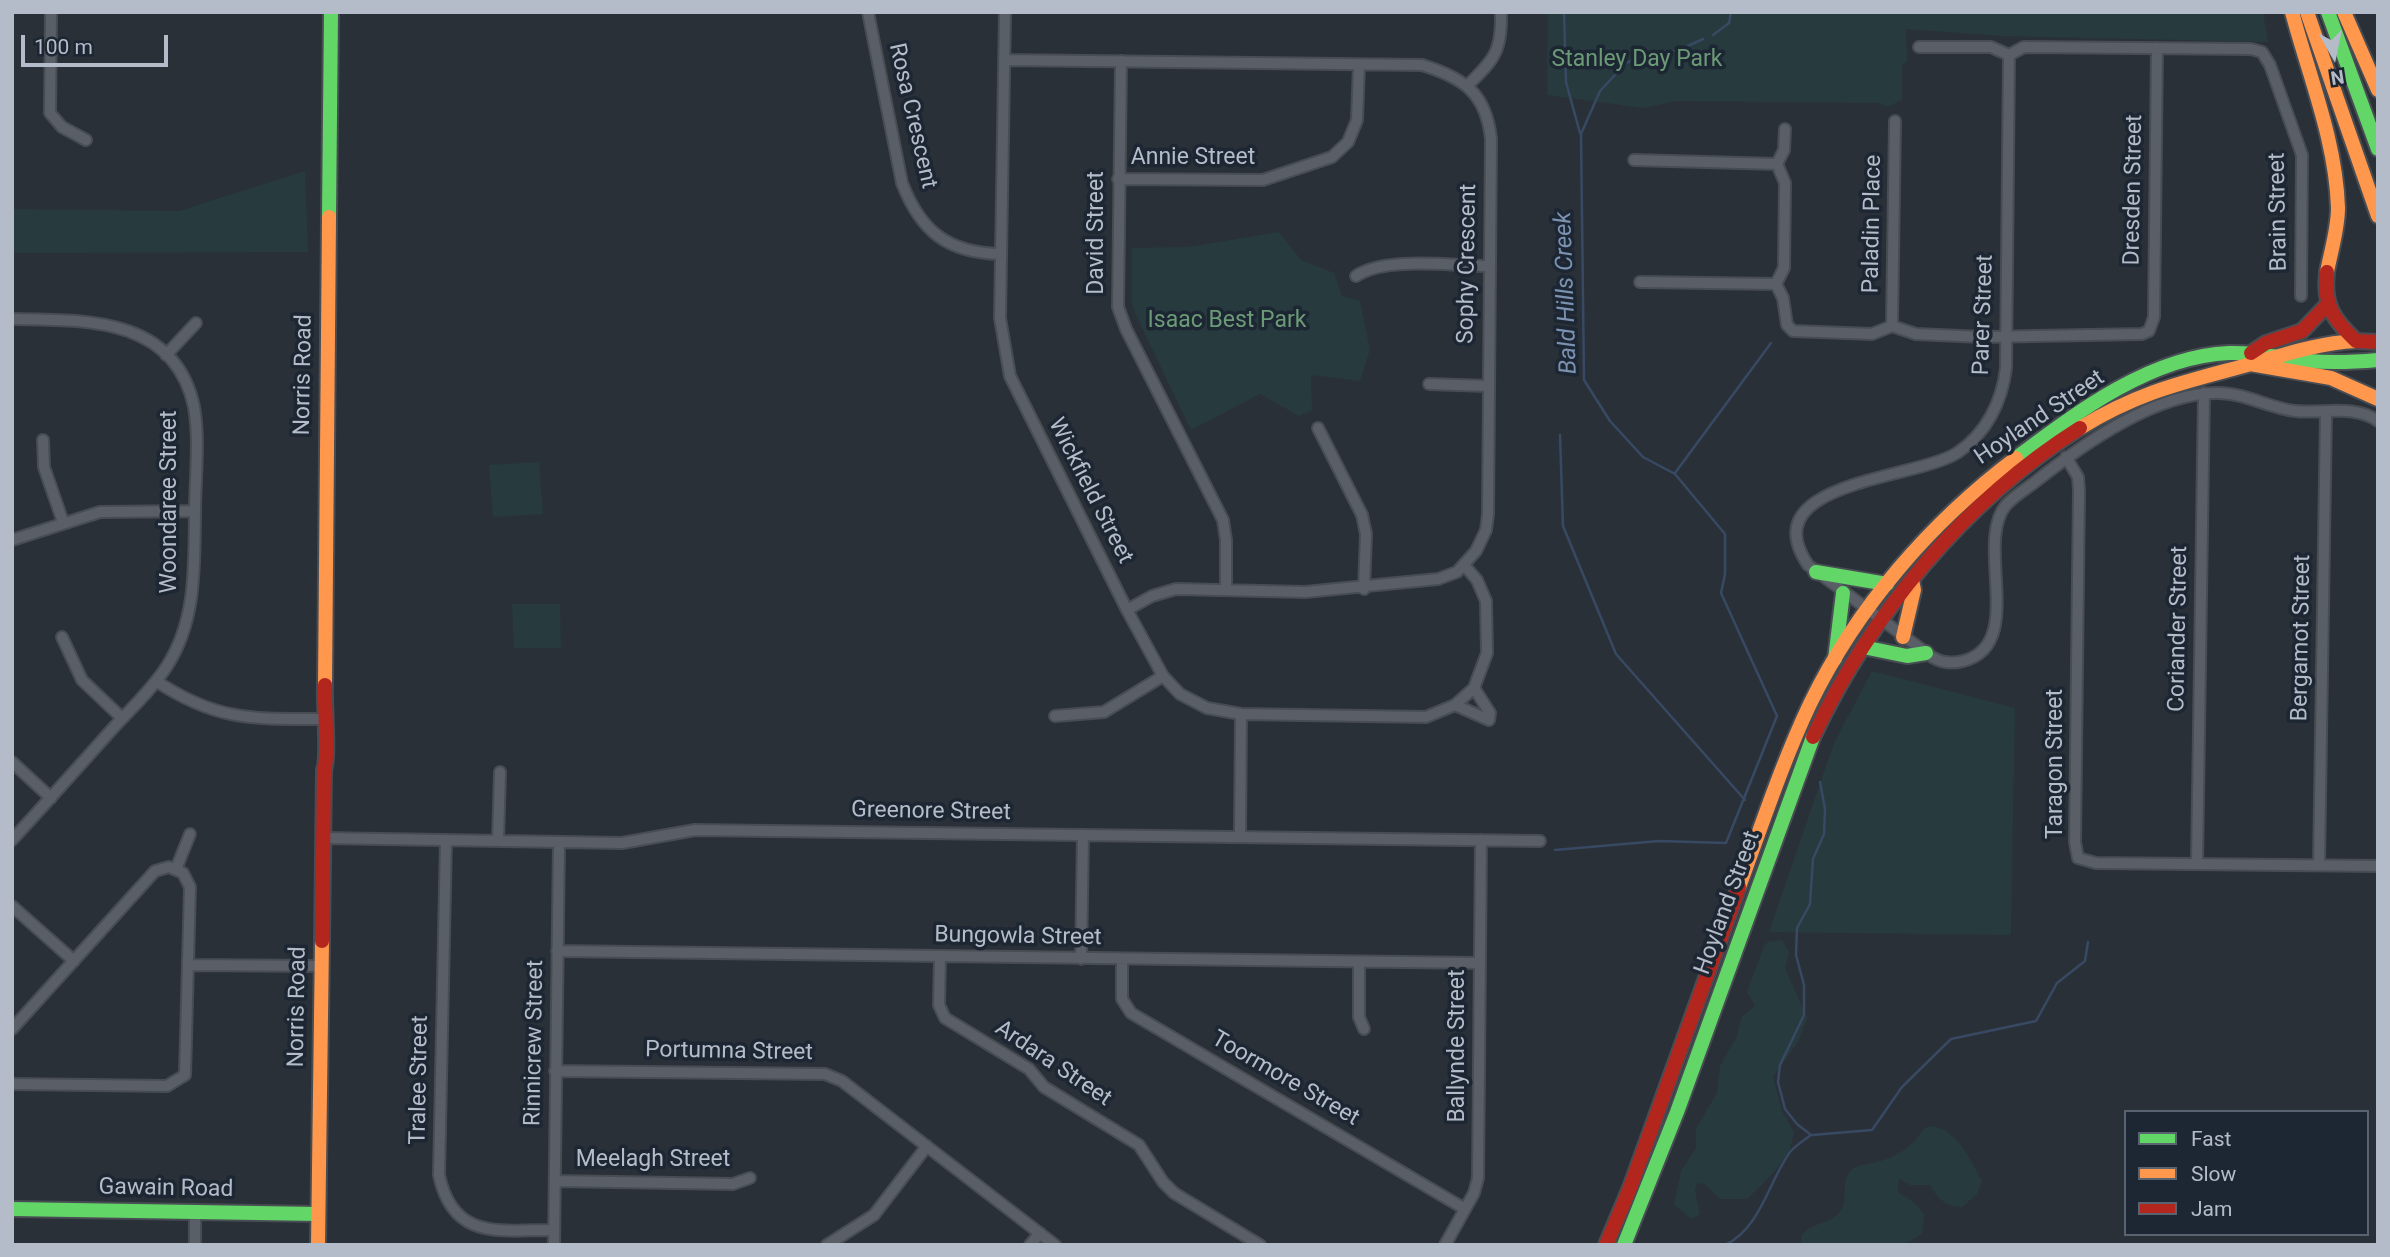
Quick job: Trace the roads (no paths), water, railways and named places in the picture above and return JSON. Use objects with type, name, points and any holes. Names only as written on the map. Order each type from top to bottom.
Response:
[{"type":"main road","name":"Norris Road","points":[[318,1245],[324,770],[328,760],[324,738],[331,12]]},
{"type":"main road","points":[[2292,12],[2336,192],[2337,230],[2327,284],[2327,305],[2333,319],[2356,341]]},
{"type":"main road","points":[[2307,12],[2378,216]]},
{"type":"main road","points":[[2328,12],[2378,149]]},
{"type":"main road","points":[[2344,12],[2378,90]]},
{"type":"main road","points":[[2250,358],[2266,343],[2302,331],[2327,305]]},
{"type":"main road","name":"Hoyland Street","points":[[1606,1245],[1630,1188],[1790,747],[1835,659],[1887,584],[1957,506],[2017,456],[2070,419],[2119,391],[2188,360],[2216,354],[2250,358],[2274,356],[2309,345],[2378,342]]},
{"type":"main road","points":[[2274,356],[2323,362],[2378,360]]},
{"type":"main road","points":[[2250,358],[2332,378],[2378,399]]},
{"type":"main road","name":"Hoyland Street","points":[[1624,1245],[1680,1105],[1818,725],[1881,620],[1912,580],[1987,501],[2074,434],[2159,388],[2250,358]]},
{"type":"main road","points":[[1816,572],[1887,584]]},
{"type":"main road","points":[[1903,637],[1914,590],[1912,580]]},
{"type":"main road","points":[[1835,659],[1833,645],[1843,593]]},
{"type":"main road","points":[[1863,647],[1907,656],[1926,653]]},
{"type":"main road","name":"Gawain Road","points":[[12,1209],[318,1213]]},
{"type":"street","points":[[51,12],[50,113],[62,127],[86,140]]},
{"type":"street","name":"Rosa Crescent","points":[[867,12],[902,183],[908,199],[932,232],[953,246],[966,251],[1001,254]]},
{"type":"street","name":"Wickfield Street","points":[[1005,12],[1002,344],[1010,376],[1163,676],[1180,694],[1207,709],[1241,713],[1426,717],[1455,705],[1474,688],[1487,653],[1486,601],[1478,580],[1464,565]]},
{"type":"street","points":[[1004,60],[1422,65],[1452,74],[1468,85],[1496,54],[1502,41],[1501,12]]},
{"type":"street","points":[[1919,47],[1991,47],[2009,55],[2024,47],[2157,48]]},
{"type":"street","name":"Brain Street","points":[[2157,48],[2251,49],[2262,52],[2270,65],[2302,155],[2301,296]]},
{"type":"street","name":"Dresden Street","points":[[2006,336],[2131,335],[2149,331],[2154,313],[2157,48]]},
{"type":"street","name":"Parer Street","points":[[2009,55],[2006,368],[2002,392],[1992,415],[1969,444],[1937,463],[1828,494],[1808,505],[1798,524],[1797,540],[1803,557],[1816,572],[1926,653],[1940,661],[1957,663],[1968,660],[1986,648],[1996,621],[1996,525],[2006,505],[2066,457],[2132,419],[2177,399],[2204,393],[2240,395],[2297,411],[2363,413],[2378,421]]},
{"type":"street","name":"David Street","points":[[1121,61],[1117,300],[1120,315],[1223,520],[1226,540],[1226,589]]},
{"type":"street","name":"Annie Street","points":[[1118,179],[1263,180],[1332,157],[1348,142],[1357,120],[1359,65]]},
{"type":"street","name":"Sophy Crescent","points":[[1464,565],[1479,545],[1488,514],[1492,139],[1489,120],[1468,85]]},
{"type":"street","name":"Paladin Place","points":[[1892,326],[1895,121]]},
{"type":"street","points":[[1777,164],[1784,150],[1785,129]]},
{"type":"street","points":[[1634,160],[1777,164]]},
{"type":"street","points":[[1776,284],[1784,268],[1786,183],[1777,164]]},
{"type":"street","points":[[1356,276],[1368,268],[1387,265],[1489,266]]},
{"type":"street","points":[[1640,282],[1776,284]]},
{"type":"street","points":[[1776,284],[1783,298],[1787,325],[1793,331],[1871,334],[1892,326],[1916,334],[2006,336]]},
{"type":"street","name":"Woondaree Street","points":[[12,319],[99,321],[134,332],[166,355],[187,387],[193,404],[195,511],[194,576],[187,622],[173,656],[156,681],[12,840]]},
{"type":"street","points":[[166,355],[196,323]]},
{"type":"street","points":[[1429,384],[1488,386]]},
{"type":"street","name":"Coriander Street","points":[[2197,864],[2204,393]]},
{"type":"street","name":"Bergamot Street","points":[[2319,865],[2326,412]]},
{"type":"street","points":[[1318,428],[1362,515],[1366,534],[1364,589]]},
{"type":"street","points":[[43,440],[44,467],[63,522]]},
{"type":"street","name":"Taragon Street","points":[[2066,457],[2078,477],[2079,490],[2078,858],[2096,863],[2378,866]]},
{"type":"street","points":[[12,540],[100,512],[195,511]]},
{"type":"street","points":[[1127,610],[1152,596],[1176,589],[1305,592],[1364,589],[1438,579],[1464,565]]},
{"type":"street","points":[[62,637],[82,680],[122,718]]},
{"type":"street","points":[[1055,716],[1104,712],[1163,676]]},
{"type":"street","points":[[156,681],[210,709],[238,718],[325,719]]},
{"type":"street","points":[[1455,705],[1489,720],[1490,713],[1474,688]]},
{"type":"street","points":[[1240,836],[1241,713]]},
{"type":"street","points":[[12,762],[51,797]]},
{"type":"street","points":[[498,841],[500,772]]},
{"type":"street","name":"Greenore Street","points":[[323,838],[622,843],[695,830],[1541,841]]},
{"type":"street","points":[[176,869],[190,834]]},
{"type":"street","points":[[1081,959],[1083,835]]},
{"type":"street","name":"Tralee Street","points":[[446,840],[439,1175],[443,1193],[454,1212],[470,1225],[489,1231],[554,1230]]},
{"type":"street","name":"Ballynde Street","points":[[1445,1245],[1478,1178],[1481,840]]},
{"type":"street","name":"Rinnicrew Street","points":[[554,1245],[559,842]]},
{"type":"street","points":[[12,1029],[155,872],[161,868],[176,869],[183,873],[190,887],[187,1068],[184,1084],[12,1084]]},
{"type":"street","points":[[12,906],[74,961]]},
{"type":"street","name":"Bungowla Street","points":[[557,951],[1479,963]]},
{"type":"street","name":"Ardara Street","points":[[940,957],[939,1005],[945,1018],[1029,1069],[1044,1087],[1139,1145],[1163,1182],[1174,1193],[1260,1245]]},
{"type":"street","name":"Toormore Street","points":[[1122,960],[1122,999],[1131,1013],[1465,1209]]},
{"type":"street","points":[[1359,962],[1359,1017],[1364,1030]]},
{"type":"street","points":[[188,965],[321,967]]},
{"type":"street","name":"Portumna Street","points":[[555,1071],[825,1074],[842,1081],[1055,1245]]},
{"type":"street","points":[[827,1245],[874,1215],[927,1146]]},
{"type":"street","name":"Meelagh Street","points":[[555,1181],[733,1184],[750,1178]]},
{"type":"street","points":[[195,1212],[195,1245]]},
{"type":"street","points":[[1030,1245],[1040,1233]]},
{"type":"waterway","points":[[1564,12],[1566,82],[1580,133]]},
{"type":"waterway","name":"Bald Hills Creek","points":[[1713,35],[1729,23],[1731,12]]},
{"type":"waterway","name":"Bald Hills Creek","points":[[1555,850],[1659,841],[1726,843],[1777,716],[1721,593],[1725,574],[1725,534],[1675,474],[1643,457],[1610,421],[1584,380],[1581,134],[1600,91],[1626,63],[1651,52],[1677,51],[1703,39]]},
{"type":"waterway","points":[[1675,473],[1771,343]]},
{"type":"waterway","points":[[1560,435],[1563,526],[1616,654],[1745,800]]},
{"type":"waterway","name":"Bald Hills Creek","points":[[1725,1245],[1747,1228],[1790,1152],[1811,1135],[1797,1124],[1785,1109],[1778,1082],[1780,1065],[1804,1015],[1804,985],[1796,955],[1797,928],[1810,904],[1813,859],[1824,834],[1825,809],[1820,782]]},
{"type":"waterway","points":[[1812,1135],[1872,1130],[1902,1087],[1951,1039],[2036,1021],[2057,983],[2085,961],[2088,942]]},
{"type":"park label","name":"Stanley Day Park","points":[[1637,60]]},
{"type":"park label","name":"Isaac Best Park","points":[[1227,321]]}]
